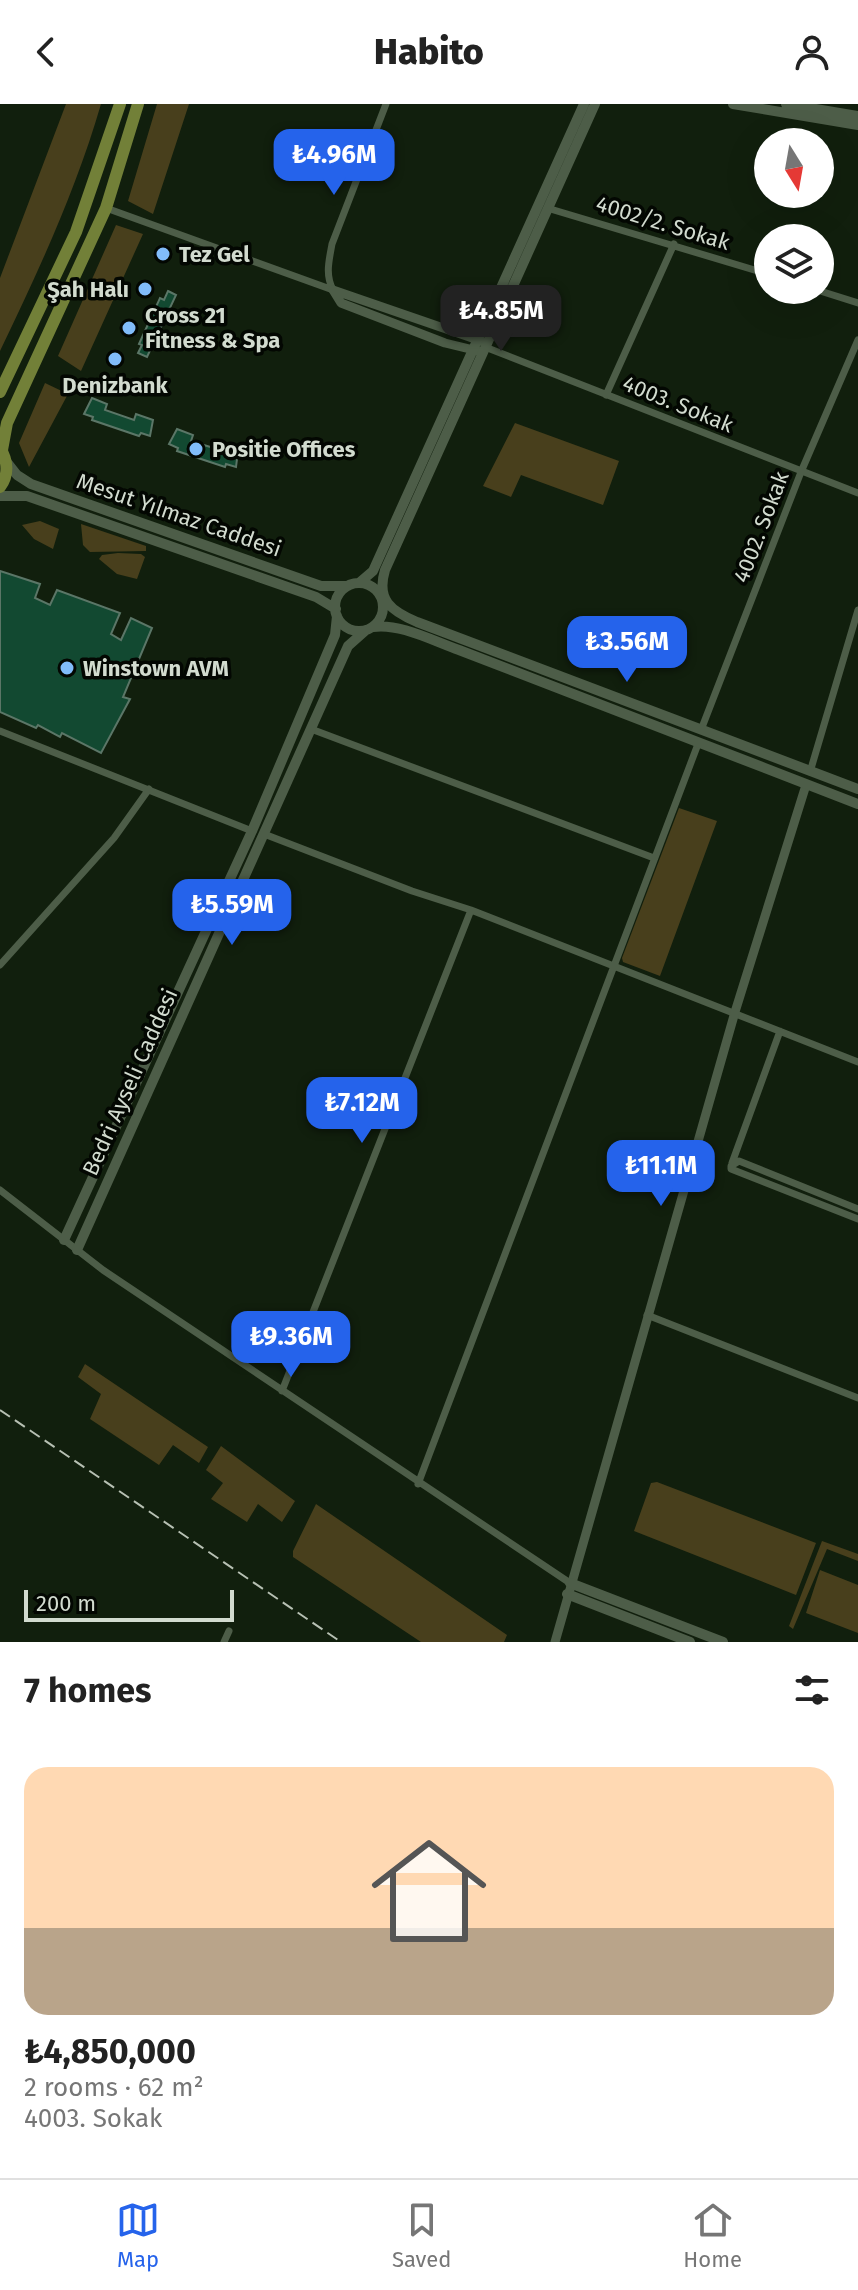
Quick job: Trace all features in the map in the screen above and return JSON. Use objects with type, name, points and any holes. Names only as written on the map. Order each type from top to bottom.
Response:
[{"type":"main road","points":[[0,392],[76,232],[120,104]]},
{"type":"main road","points":[[0,487],[7,471],[3,453],[7,423],[106,208],[138,104]]},
{"type":"main road","points":[[370,628],[382,616],[381,584],[385,570],[584,104]]},
{"type":"main road","points":[[595,104],[373,571],[339,595],[336,612],[346,627],[384,625],[459,650],[858,804]]},
{"type":"main road","points":[[733,104],[858,125]]},
{"type":"main road","points":[[786,104],[858,116]]},
{"type":"main road","name":"Mesut Yılmaz Caddesi","points":[[3,453],[17,475],[54,492],[321,586],[353,585]]},
{"type":"main road","name":"Mesut Yılmaz Caddesi","points":[[0,496],[27,496],[316,597],[336,612]]},
{"type":"main road","points":[[353,585],[370,586],[399,615],[858,789]]},
{"type":"main road","name":"Bedri Ayseli Caddesi","points":[[64,1240],[252,831],[335,635],[336,612]]},
{"type":"main road","name":"Bedri Ayseli Caddesi","points":[[77,1250],[348,646],[370,628]]},
{"type":"main road","points":[[568,1589],[690,1642]]},
{"type":"main road","points":[[568,1589],[723,1642]]},
{"type":"street","points":[[333,290],[328,281],[327,267],[332,244],[386,104]]},
{"type":"street","points":[[106,208],[481,346]]},
{"type":"street","name":"4002/2. Sokak","points":[[547,208],[754,270]]},
{"type":"street","points":[[606,395],[674,244]]},
{"type":"street","points":[[834,295],[858,303]]},
{"type":"street","name":"4002. Sokak","points":[[701,730],[801,472],[858,340]]},
{"type":"street","name":"4003. Sokak","points":[[481,346],[858,493]]},
{"type":"street","points":[[810,772],[858,610]]},
{"type":"street","points":[[311,729],[654,858]]},
{"type":"street","points":[[0,731],[252,831]]},
{"type":"street","points":[[418,1484],[698,744]]},
{"type":"street","points":[[555,1642],[735,1012],[806,785]]},
{"type":"street","points":[[0,965],[114,838],[149,789]]},
{"type":"street","points":[[264,834],[412,891],[471,910],[858,1062]]},
{"type":"street","points":[[282,1391],[471,910]]},
{"type":"street","points":[[780,1031],[731,1169],[858,1219]]},
{"type":"street","points":[[732,1163],[739,1161],[858,1209]]},
{"type":"street","points":[[0,1190],[77,1250],[568,1589]]},
{"type":"street","points":[[647,1315],[858,1398]]},
{"type":"street","points":[[224,1642],[229,1631]]},
{"type":"shaded area","points":[[66,104],[101,104],[68,199],[0,351],[0,278]]},
{"type":"shaded area","points":[[157,104],[189,104],[153,214],[128,201]]},
{"type":"shaded area","points":[[116,225],[143,234],[81,371],[58,356]]},
{"type":"shaded area","points":[[45,383],[68,394],[29,467],[19,443]]},
{"type":"shaded area","points":[[515,423],[619,461],[603,505],[521,475],[511,497],[483,486]]},
{"type":"shaded area","points":[[40,521],[59,529],[53,549],[34,539],[22,525]]},
{"type":"shaded area","points":[[81,524],[146,546],[146,551],[90,552],[83,545]]},
{"type":"shaded area","points":[[118,553],[145,557],[137,579],[117,574],[99,559],[102,555]]},
{"type":"shaded area","points":[[679,808],[717,821],[660,976],[623,962],[622,958]]},
{"type":"shaded area","points":[[85,1364],[208,1447],[199,1463],[173,1445],[159,1465],[90,1419],[101,1394],[78,1377]]},
{"type":"shaded area","points":[[221,1446],[295,1501],[282,1522],[258,1504],[247,1522],[211,1499],[223,1483],[206,1470]]},
{"type":"shaded area","points":[[657,1482],[816,1543],[796,1595],[634,1531],[651,1483]]},
{"type":"shaded area","points":[[316,1504],[507,1635],[504,1642],[421,1642],[293,1557]]},
{"type":"shaded area","points":[[822,1541],[858,1554],[858,1561],[827,1549],[793,1629],[789,1626]]},
{"type":"shaded area","points":[[820,1570],[858,1585],[858,1633],[806,1613]]},
{"type":"building","points":[[168,291],[176,295],[147,357],[138,353],[142,345],[139,344],[160,298],[164,300]]},
{"type":"building","name":"Positie Offices","points":[[92,398],[107,404],[105,410],[134,420],[136,414],[153,420],[150,436],[141,433],[139,436],[92,420],[93,417],[84,414]]},
{"type":"building","name":"Positie Offices","points":[[177,429],[193,435],[191,441],[220,450],[221,445],[238,451],[236,467],[226,464],[225,467],[177,451],[178,448],[169,444]]},
{"type":"building","name":"Winstown AVM","points":[[0,571],[40,584],[35,598],[50,605],[57,590],[120,613],[111,634],[121,640],[131,618],[152,628],[123,697],[130,699],[101,753],[62,733],[60,737],[38,725],[36,728],[0,712]]},
{"type":"railway","points":[[0,1410],[341,1642]]},
{"type":"place","name":"Tez Gel","points":[[163,254]]},
{"type":"place","name":"Şah Halı","points":[[145,289]]},
{"type":"place","name":"Cross 21 Fitness & Spa","points":[[129,328]]},
{"type":"place","name":"Denizbank","points":[[115,359]]},
{"type":"place","name":"Positie Offices","points":[[196,449]]},
{"type":"place","name":"Winstown AVM","points":[[67,668]]}]
